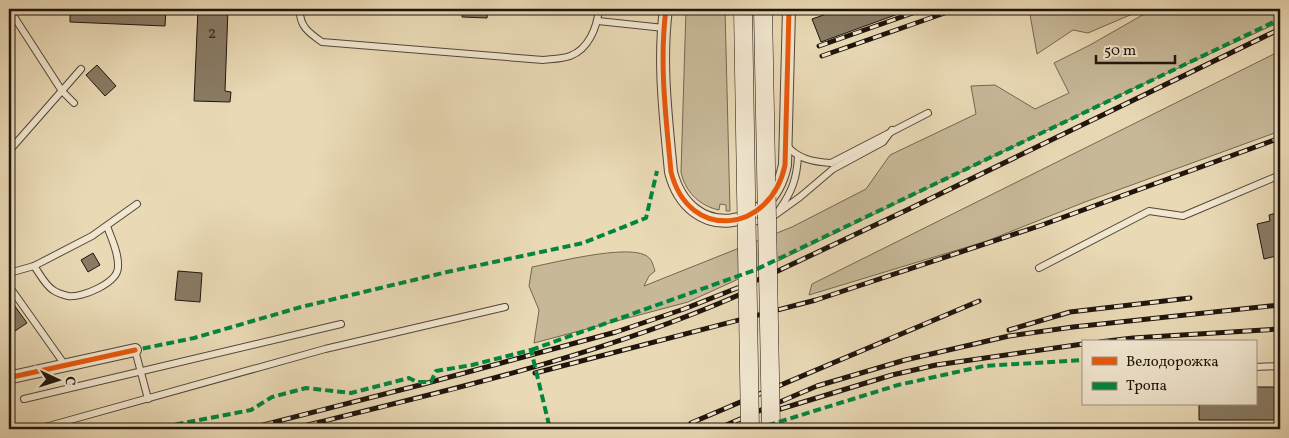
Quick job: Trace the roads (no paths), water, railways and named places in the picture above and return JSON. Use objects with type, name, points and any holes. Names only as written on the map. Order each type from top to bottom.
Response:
[{"type":"main road","points":[[743,9],[750,429]]},
{"type":"main road","points":[[764,9],[771,429]]},
{"type":"street","points":[[666,9],[664,28],[665,102],[673,182],[688,206],[707,217],[728,221],[755,212],[770,200],[783,176],[786,143],[789,9]]},
{"type":"street","points":[[9,372],[12,377],[135,350]]},
{"type":"lane","points":[[9,9],[62,90],[74,103]]},
{"type":"lane","points":[[300,9],[300,16],[308,33],[322,42],[543,60],[570,56],[585,48],[598,21],[598,9]]},
{"type":"lane","points":[[598,21],[664,28]]},
{"type":"lane","points":[[9,151],[81,69]]},
{"type":"lane","points":[[786,143],[790,150],[798,156],[818,162],[831,163],[928,113]]},
{"type":"lane","points":[[728,221],[751,222],[775,215],[833,169],[883,142],[892,130]]},
{"type":"lane","points":[[775,215],[790,196],[797,171],[798,156]]},
{"type":"lane","points":[[1039,268],[1149,211],[1183,216],[1280,174]]},
{"type":"lane","points":[[9,273],[34,266],[92,236],[137,204]]},
{"type":"lane","points":[[34,266],[54,291],[69,296],[84,294],[110,282],[118,268],[117,256],[107,226]]},
{"type":"lane","points":[[9,286],[65,366]]},
{"type":"lane","points":[[38,429],[325,349],[505,307]]},
{"type":"lane","points":[[24,399],[341,324]]},
{"type":"lane","points":[[135,350],[148,399]]},
{"type":"lane","points":[[1256,367],[1280,366]]},
{"type":"railway","points":[[819,46],[924,9]]},
{"type":"railway","points":[[822,56],[956,9]]},
{"type":"railway","points":[[247,429],[616,332],[684,309],[765,277],[1280,29]]},
{"type":"railway","points":[[535,373],[816,300],[1042,225],[1280,138]]},
{"type":"railway","points":[[291,429],[462,387],[576,355],[687,316],[741,294]]},
{"type":"railway","points":[[1009,330],[1070,312],[1190,298]]},
{"type":"railway","points":[[691,423],[979,301]]},
{"type":"railway","points":[[717,429],[817,386],[905,360],[1009,336],[1073,327],[1280,305]]},
{"type":"railway","points":[[1116,340],[1280,329]]},
{"type":"railway","points":[[764,414],[892,375],[936,365],[1082,344]]}]
